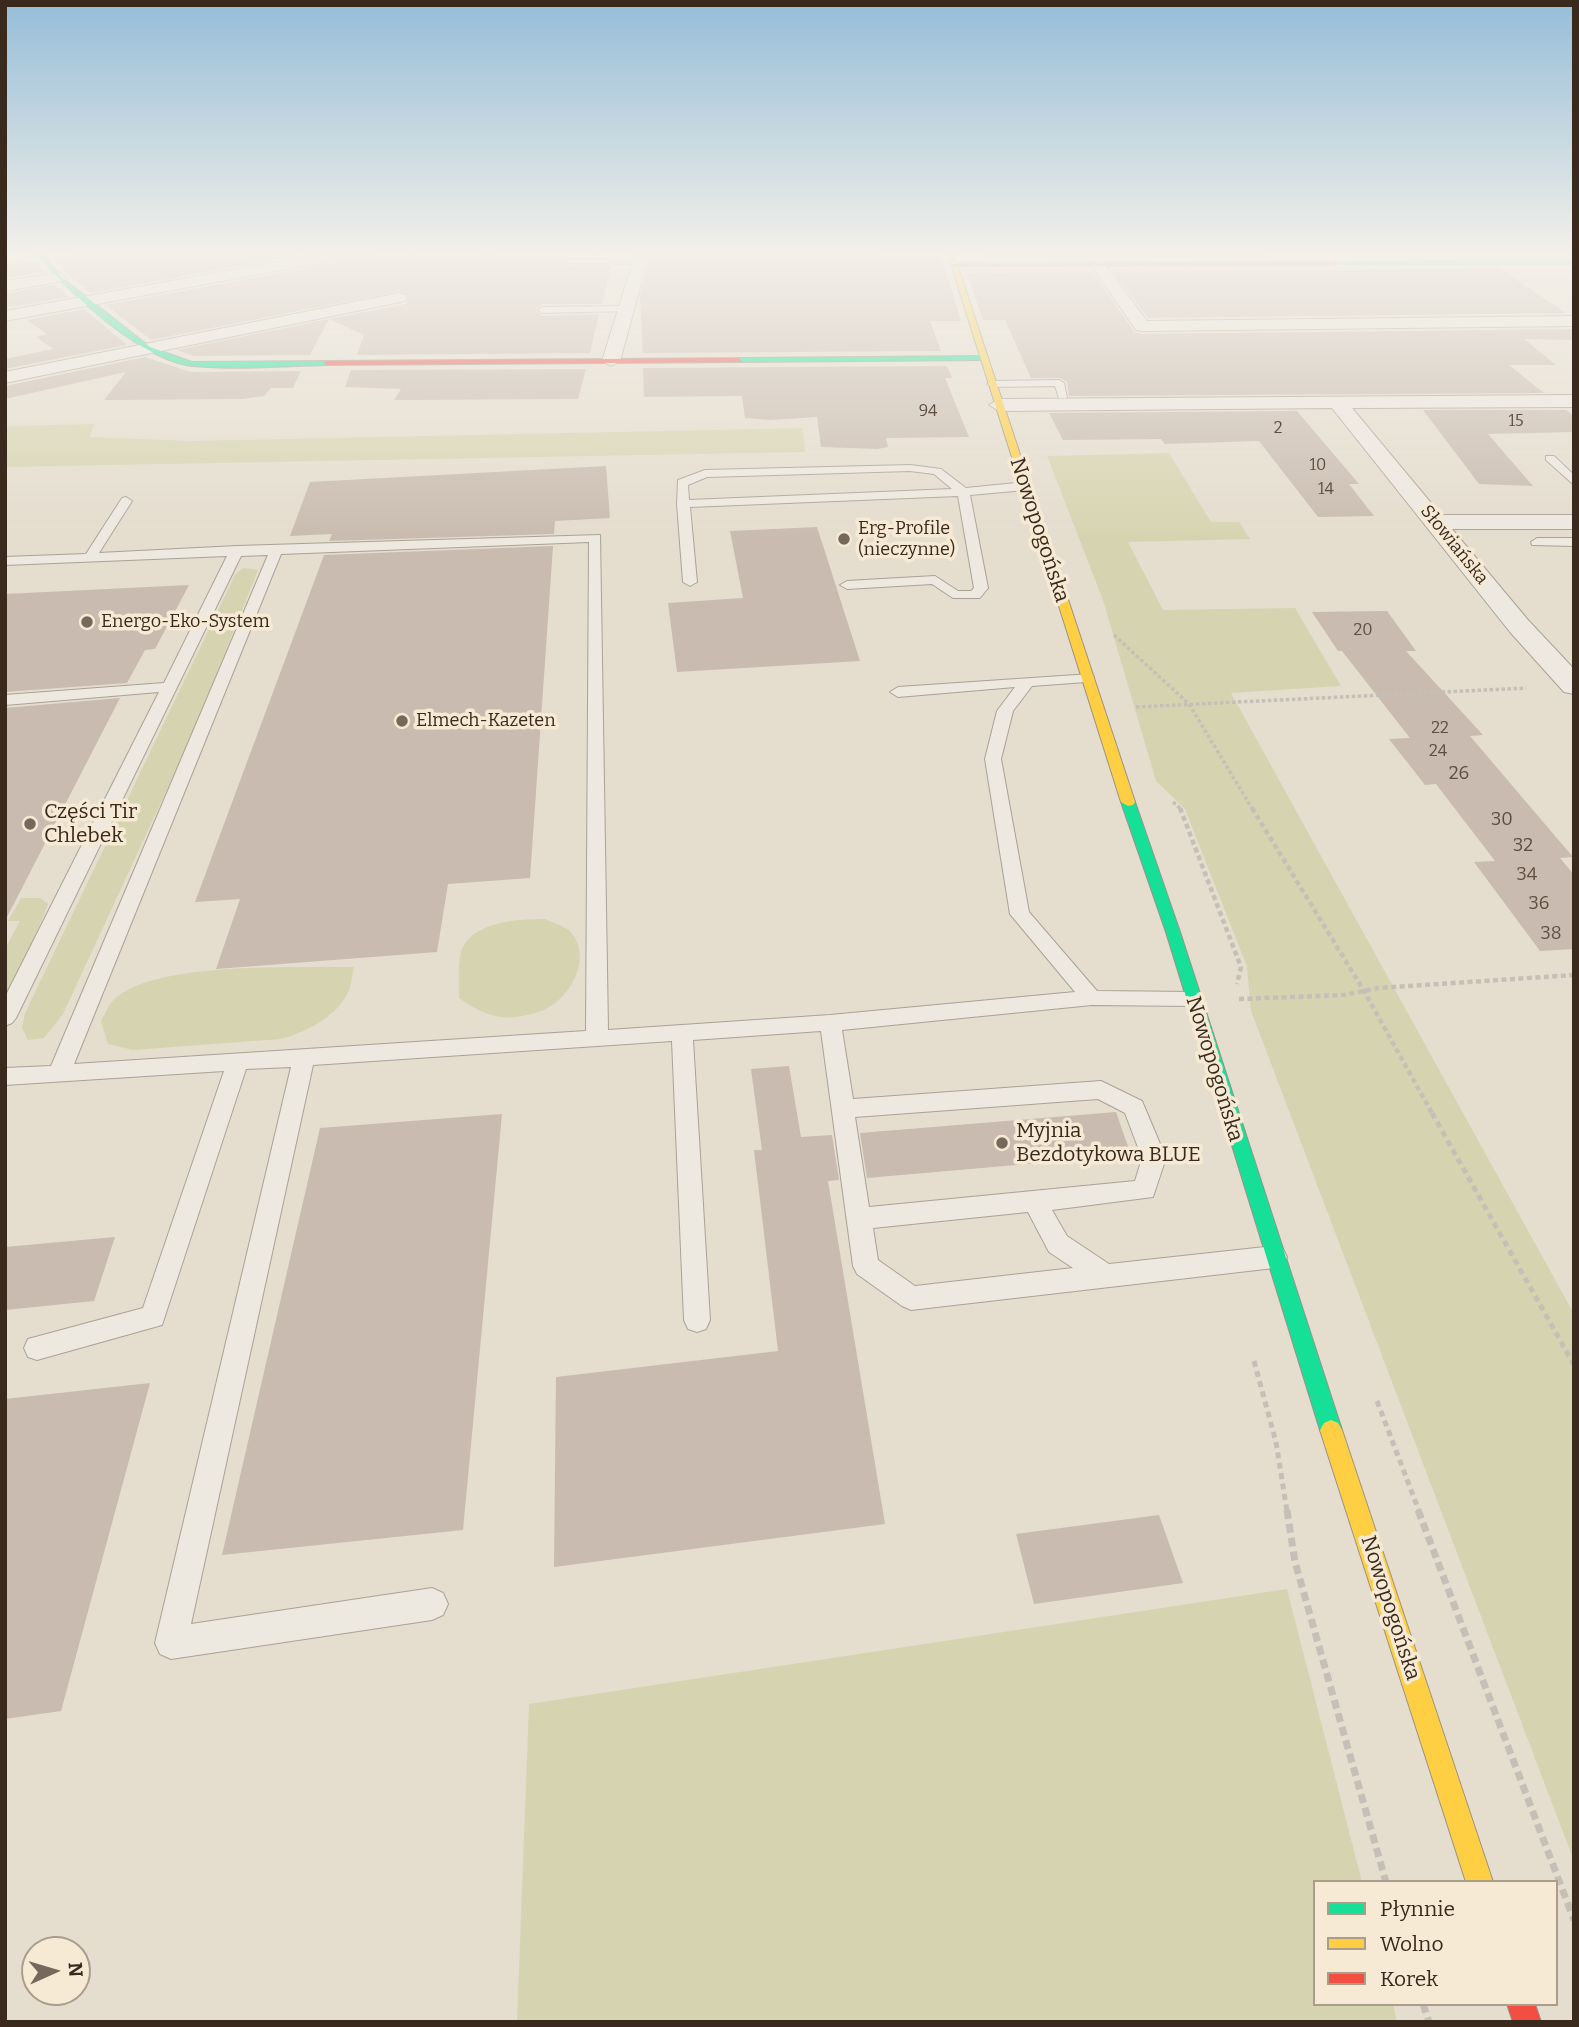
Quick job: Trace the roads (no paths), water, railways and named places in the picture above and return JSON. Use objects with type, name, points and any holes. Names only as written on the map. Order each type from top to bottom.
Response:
[{"type":"street","points":[[5,378],[144,350]]},
{"type":"street","points":[[149,350],[191,364],[984,358]]},
{"type":"street","points":[[611,361],[614,350]]},
{"type":"street","name":"Nowopogońska","points":[[981,350],[1193,999],[1273,1256],[1479,1880]]},
{"type":"street","points":[[999,405],[1574,401]]},
{"type":"street","name":"Słowiańska","points":[[1337,402],[1519,626],[1573,686]]},
{"type":"street","points":[[1435,522],[1574,522]]},
{"type":"lane","points":[[992,384],[1059,383],[1063,396]]},
{"type":"lane","points":[[1550,458],[1574,482]]},
{"type":"lane","points":[[690,582],[682,484],[705,474],[910,468],[937,471],[963,492],[981,588],[975,595],[960,597],[948,593],[935,580],[847,584]]},
{"type":"lane","points":[[683,504],[963,492],[1026,486]]},
{"type":"lane","points":[[91,556],[126,501]]},
{"type":"lane","points":[[5,561],[596,538],[597,1038]]},
{"type":"lane","points":[[1536,542],[1574,542]]},
{"type":"lane","points":[[60,1073],[277,549]]},
{"type":"lane","points":[[5,1018],[237,551]]},
{"type":"lane","points":[[898,692],[1086,677]]},
{"type":"lane","points":[[1028,681],[1005,711],[993,759],[1020,914],[1092,998]]},
{"type":"lane","points":[[5,700],[169,687]]},
{"type":"lane","points":[[5,1077],[830,1023],[1092,998],[1193,999]]},
{"type":"lane","points":[[830,1023],[866,1266],[911,1298],[1273,1256]]},
{"type":"lane","points":[[682,1033],[697,1320]]},
{"type":"lane","points":[[304,1057],[171,1643],[432,1604]]},
{"type":"lane","points":[[37,1348],[153,1317],[239,1062]]},
{"type":"lane","points":[[843,1109],[1101,1090],[1134,1107],[1154,1158],[1144,1190],[859,1219]]},
{"type":"lane","points":[[1034,1201],[1058,1244],[1105,1276]]},
{"type":"place","name":"Erg-Profile (nieczynne)","points":[[844,539]]},
{"type":"place","name":"Energo-Eko-System","points":[[87,622]]},
{"type":"place","name":"Elmech-Kazeten","points":[[402,721]]},
{"type":"place","name":"Części Tir Chlebek","points":[[30,824]]},
{"type":"place","name":"Myjnia Bezdotykowa BLUE","points":[[1002,1143]]}]
